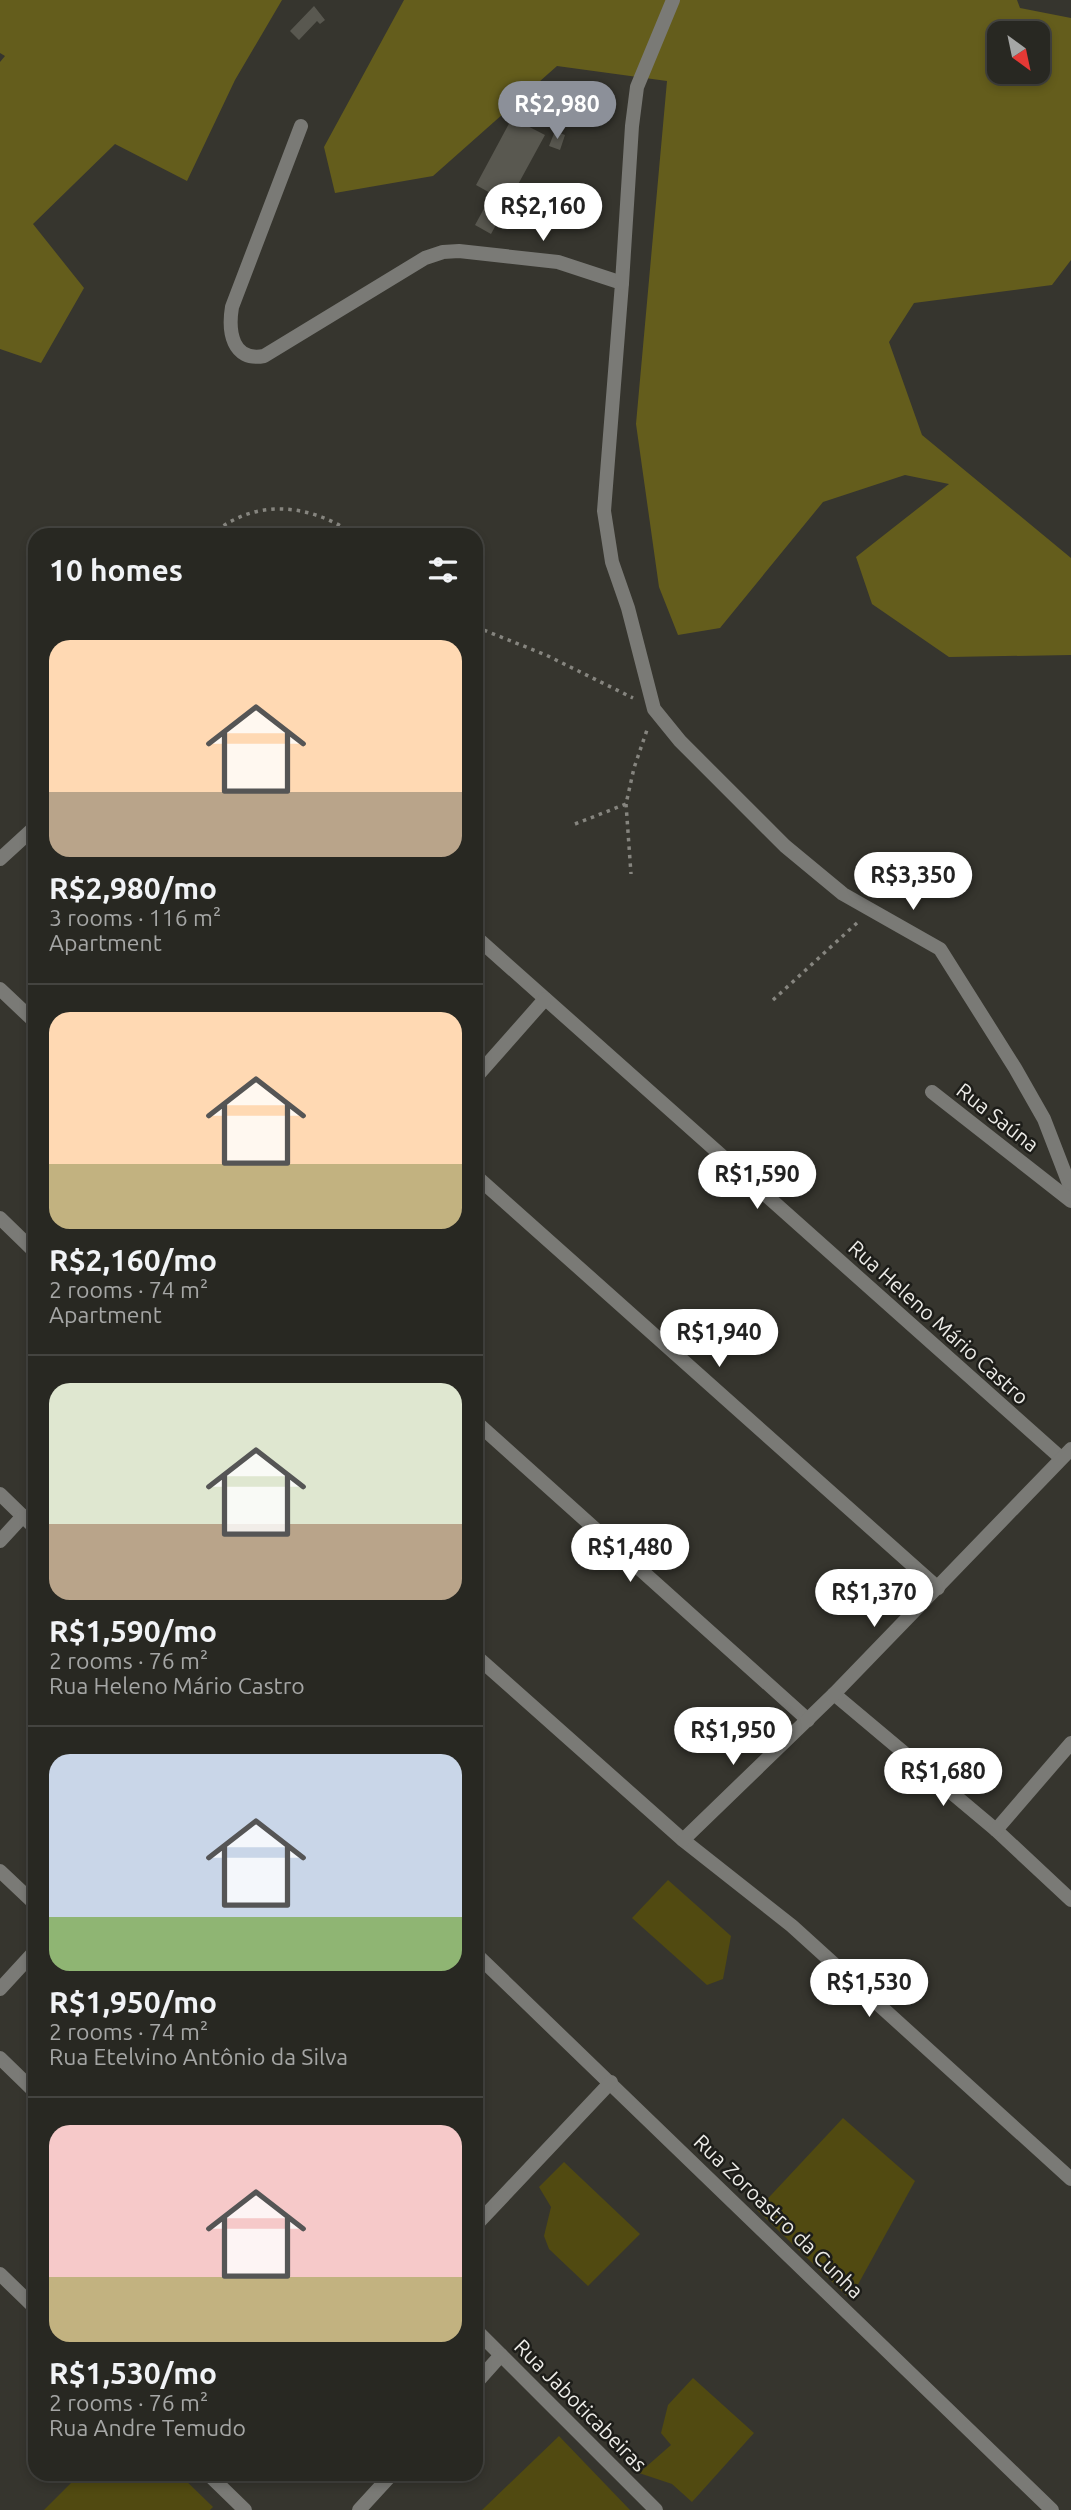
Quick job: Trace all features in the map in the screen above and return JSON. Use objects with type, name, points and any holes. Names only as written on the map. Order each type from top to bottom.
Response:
[{"type":"street","points":[[673,0],[637,87],[604,511],[612,562],[628,608],[654,709],[680,741],[785,846],[843,894],[940,949],[1044,1119],[1071,1189]]},
{"type":"street","points":[[301,126],[232,307],[229,324],[233,340],[242,354],[253,358],[264,356],[425,258],[443,252],[459,251],[558,262],[622,282]]},
{"type":"street","points":[[0,859],[28,833]]},
{"type":"street","name":"Rua Heleno Mário Castro","points":[[483,943],[1066,1453]]},
{"type":"street","points":[[0,989],[28,1015]]},
{"type":"street","points":[[483,1069],[545,999]]},
{"type":"street","name":"Rua Saúna","points":[[932,1092],[1071,1201]]},
{"type":"street","points":[[483,1182],[938,1588]]},
{"type":"street","points":[[0,1218],[28,1245]]},
{"type":"street","points":[[483,1428],[808,1720]]},
{"type":"street","points":[[683,1840],[834,1694],[1066,1453]]},
{"type":"street","points":[[0,1494],[28,1521]]},
{"type":"street","points":[[0,1541],[23,1516]]},
{"type":"street","points":[[483,1662],[683,1840],[792,1926],[1071,2179]]},
{"type":"street","points":[[834,1694],[996,1830],[1071,1900]]},
{"type":"street","points":[[996,1830],[1071,1743]]},
{"type":"street","points":[[0,1871],[28,1897]]},
{"type":"street","points":[[0,1989],[28,1959]]},
{"type":"street","name":"Rua Zoroastro da Cunha","points":[[483,1961],[1052,2510]]},
{"type":"street","points":[[0,2058],[28,2085]]},
{"type":"street","points":[[483,2218],[611,2082]]},
{"type":"street","points":[[0,2274],[28,2301]]},
{"type":"street","name":"Rua Jaboticabeiras","points":[[483,2337],[656,2510]]},
{"type":"street","points":[[483,2375],[502,2355]]},
{"type":"street","points":[[215,2481],[245,2510]]},
{"type":"street","points":[[359,2510],[386,2481]]},
{"type":"path","points":[[222,528],[237,518],[260,512],[300,509],[336,521],[346,528]]},
{"type":"path","points":[[483,630],[546,655],[654,709],[634,768],[626,804],[631,874]]},
{"type":"path","points":[[575,824],[626,804]]},
{"type":"path","points":[[774,1000],[833,947],[869,910]]},
{"type":"shaded area","points":[[0,0],[282,0],[235,80],[187,181],[115,144],[33,224],[84,288],[41,363],[0,349],[0,62],[5,56],[0,53]]},
{"type":"shaded area","points":[[404,0],[1017,0],[1020,8],[1071,18],[1071,260],[1052,285],[914,303],[889,342],[922,435],[1071,558],[1071,655],[949,657],[872,604],[856,557],[949,484],[905,475],[823,502],[720,628],[678,635],[659,587],[636,424],[667,81],[557,66],[433,176],[335,193],[324,147]]},
{"type":"shaded area","points":[[668,1880],[731,1936],[723,1979],[707,1985],[632,1918]]},
{"type":"shaded area","points":[[843,2118],[915,2181],[850,2299],[757,2210]]},
{"type":"shaded area","points":[[564,2162],[640,2234],[588,2286],[549,2249],[544,2236],[551,2207],[539,2187]]},
{"type":"shaded area","points":[[693,2378],[754,2433],[692,2502],[672,2484],[639,2473],[671,2445],[661,2433],[668,2405]]},
{"type":"shaded area","points":[[559,2436],[630,2510],[482,2510]]},
{"type":"shaded area","points":[[73,2481],[186,2481],[213,2507],[210,2510],[44,2510]]},
{"type":"building","points":[[314,6],[325,20],[320,24],[317,21],[299,40],[290,31]]},
{"type":"building","points":[[512,118],[545,135],[491,234],[475,225],[492,194],[476,185]]},
{"type":"building","points":[[555,131],[565,135],[560,150],[549,146]]}]
